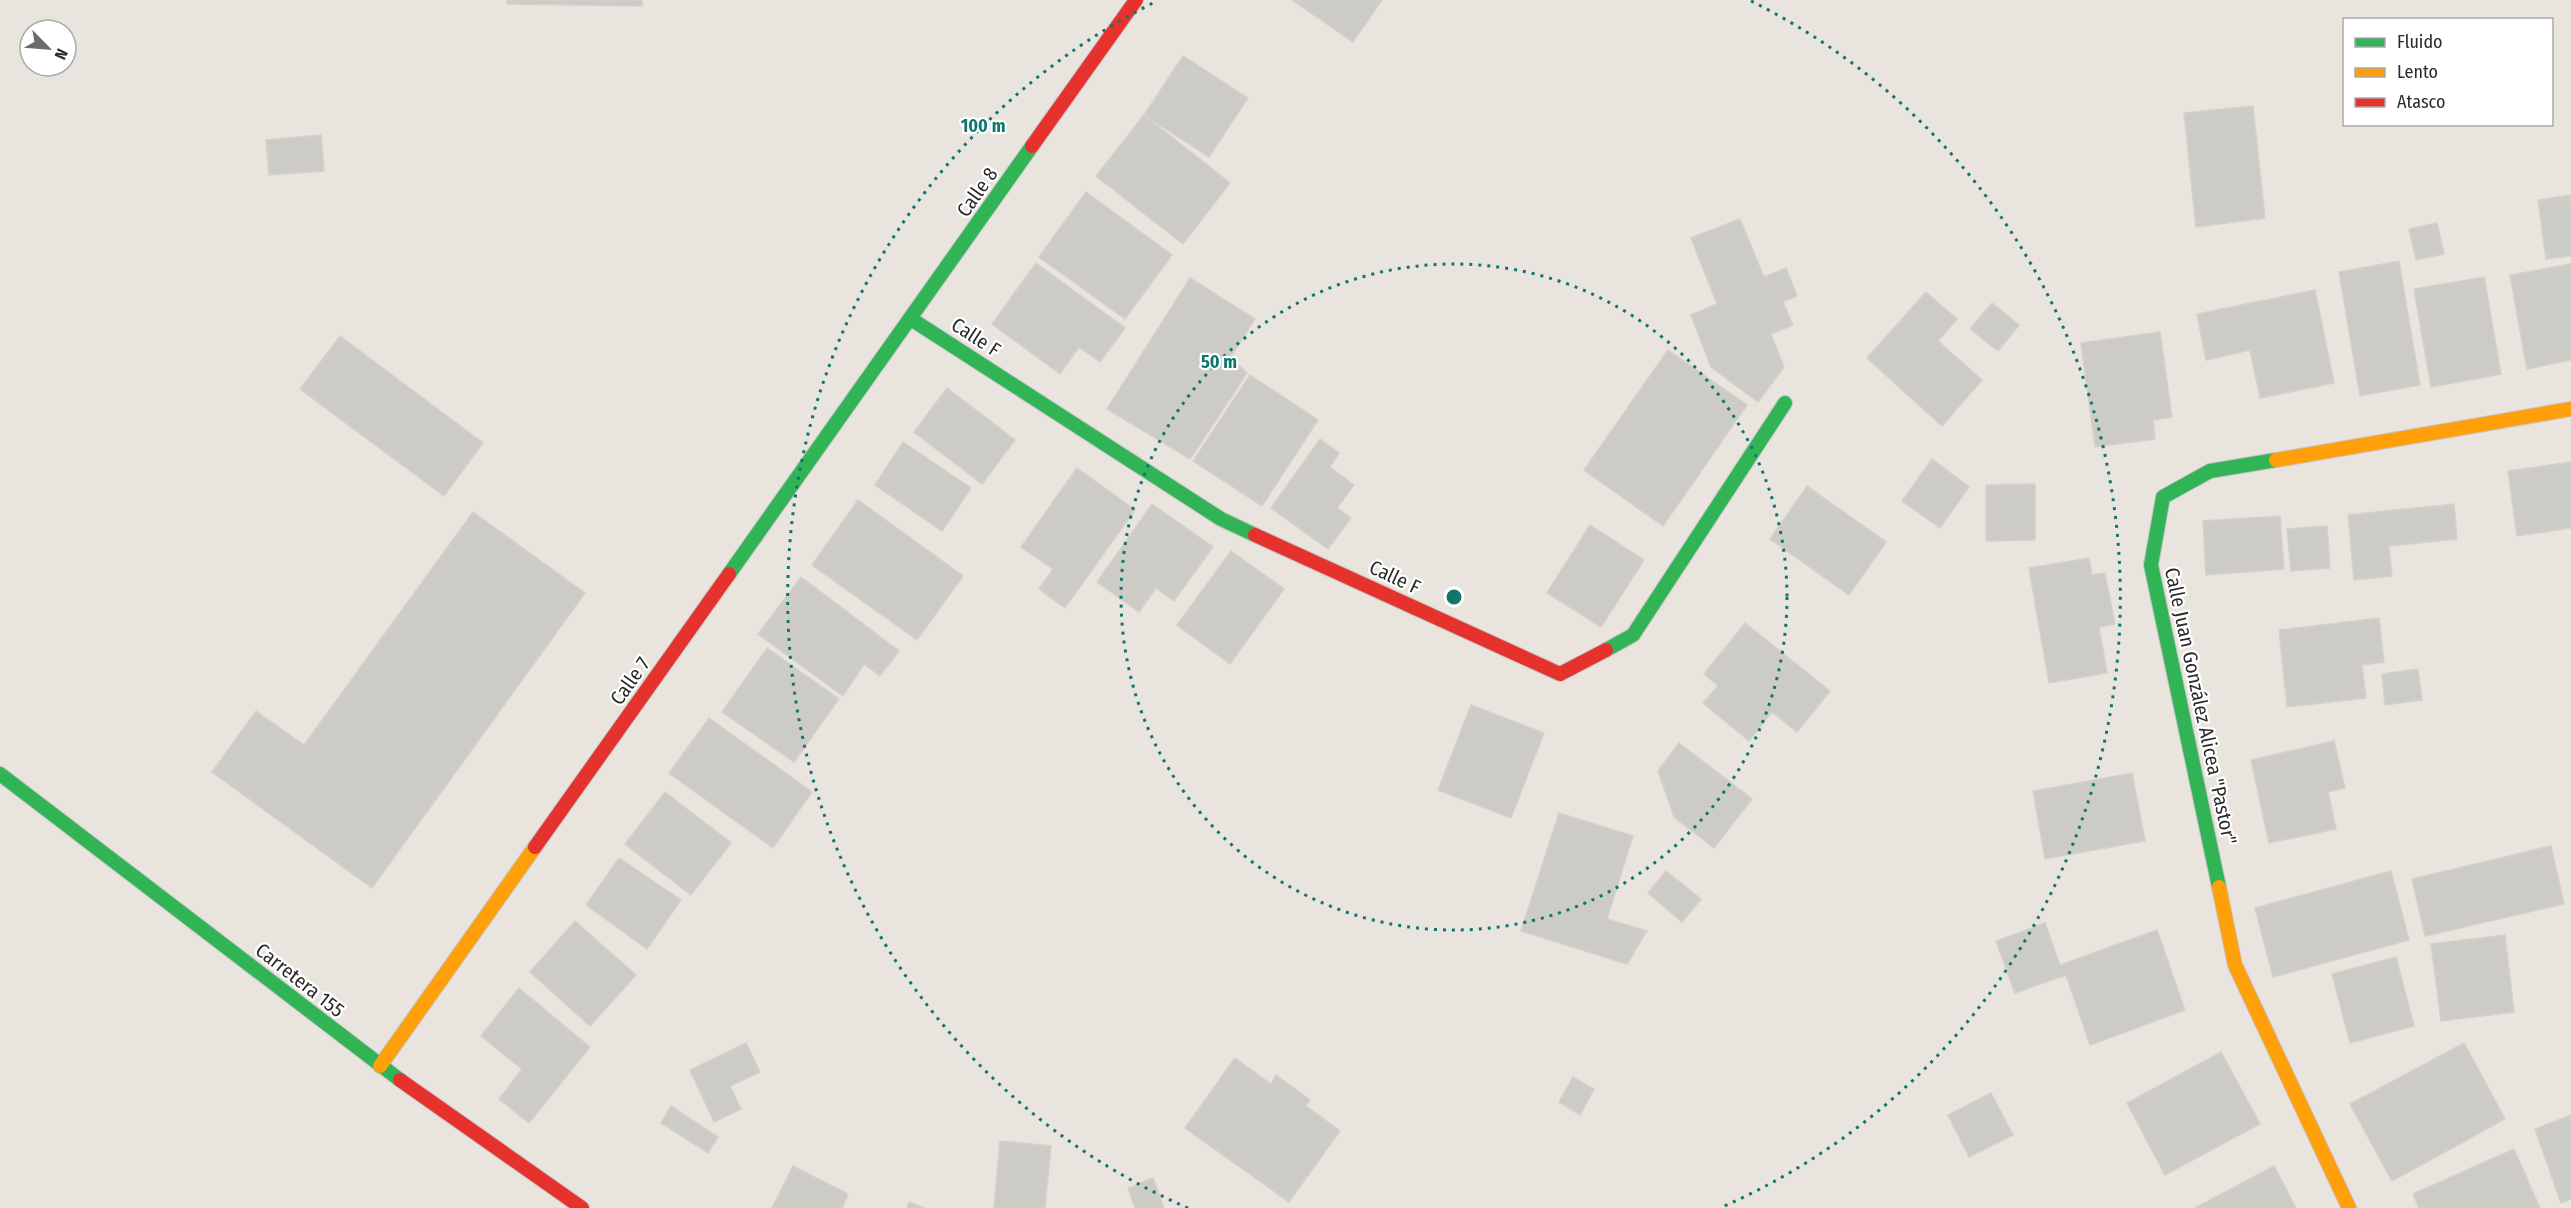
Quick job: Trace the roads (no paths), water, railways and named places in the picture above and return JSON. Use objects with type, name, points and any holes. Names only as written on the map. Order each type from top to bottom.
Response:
[{"type":"street","name":"Calle 8","points":[[911,319],[1136,0]]},
{"type":"street","name":"Calle F","points":[[911,319],[1221,519],[1560,674],[1633,635],[1785,403]]},
{"type":"street","name":"Calle 7","points":[[380,1066],[911,319]]},
{"type":"street","name":"Calle Juan González Alicea \"Pastor\"","points":[[2349,1208],[2235,965],[2151,565],[2163,497],[2210,471],[2571,409]]},
{"type":"street","name":"Carretera 155","points":[[0,774],[380,1066],[582,1208]]}]
